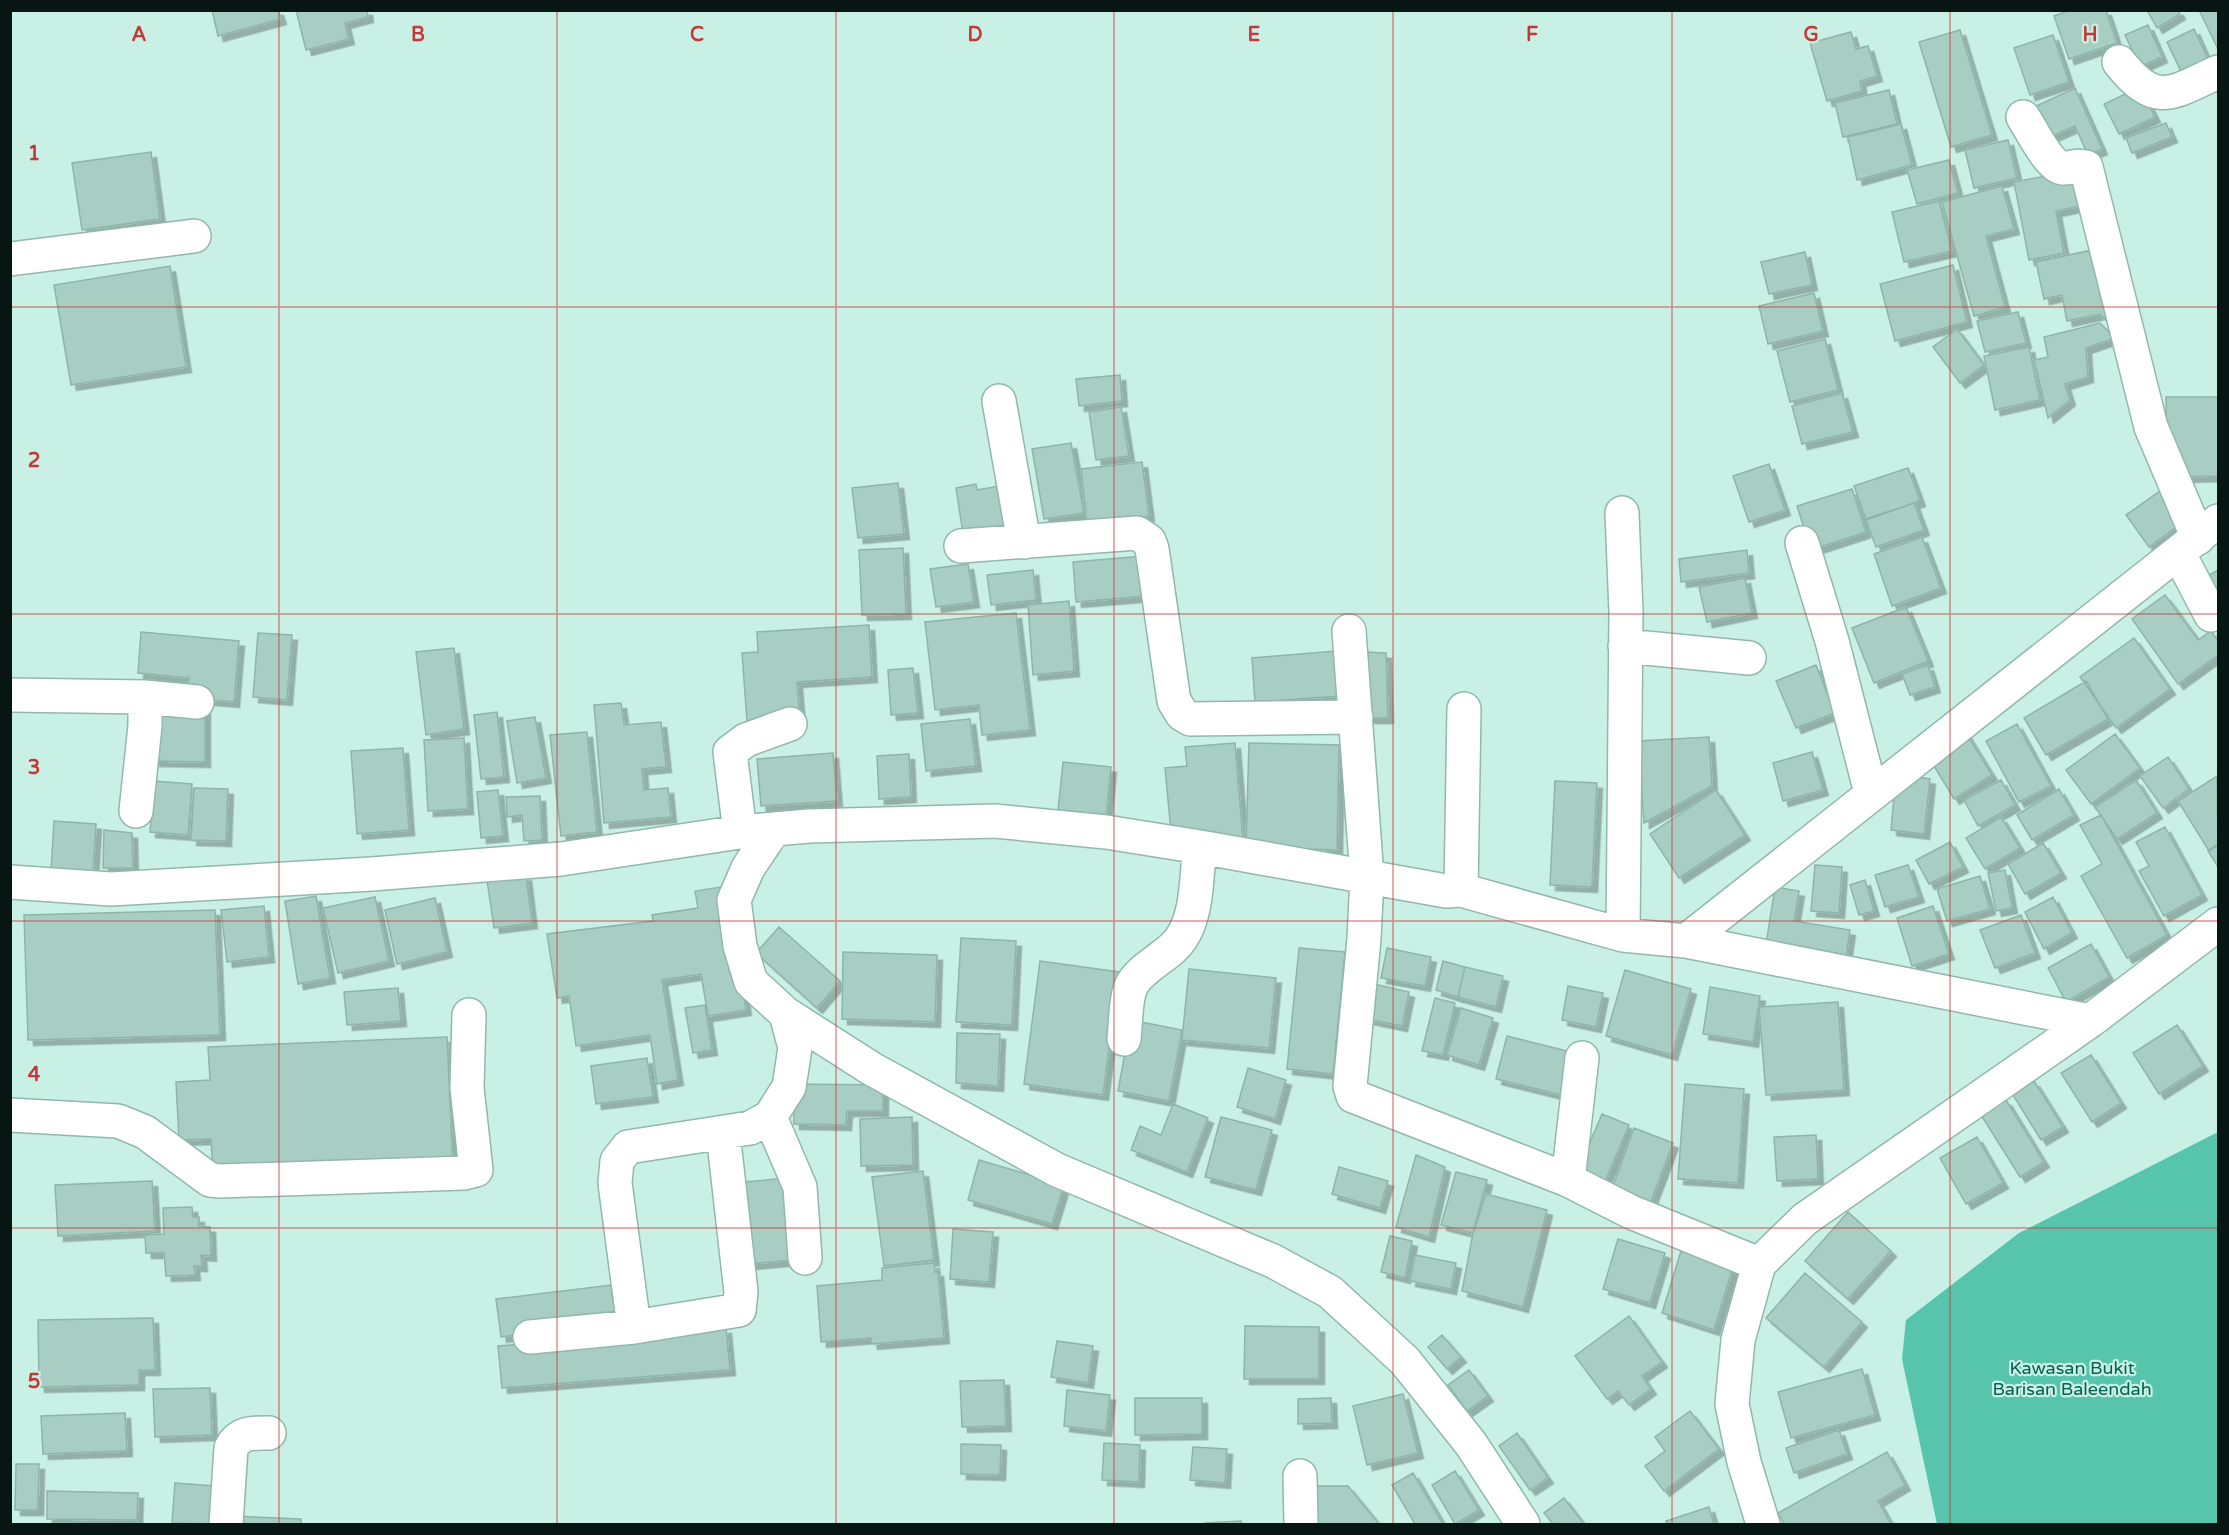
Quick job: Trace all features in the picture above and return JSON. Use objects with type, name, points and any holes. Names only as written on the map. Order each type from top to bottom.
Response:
[{"type":"street","points":[[2119,62],[2133,79],[2151,92],[2172,93],[2218,72]]},
{"type":"street","points":[[2023,117],[2053,164],[2062,168],[2078,165],[2086,167],[2090,176],[2103,239],[2151,427],[2199,538],[2211,615]]},
{"type":"street","points":[[10,259],[194,236]]},
{"type":"street","points":[[999,401],[1024,542]]},
{"type":"street","points":[[1622,513],[1626,612],[1623,935]]},
{"type":"street","points":[[961,546],[1137,533],[1149,541],[1152,549],[1174,701],[1182,714],[1190,719],[1356,717]]},
{"type":"street","points":[[1686,941],[1773,874],[1871,793],[2199,538]]},
{"type":"street","points":[[1802,543],[1832,641],[1871,793]]},
{"type":"street","points":[[1349,631],[1367,877],[1364,939],[1350,1086],[1353,1096],[1568,1180],[1630,1212],[1759,1264]]},
{"type":"street","points":[[1625,646],[1749,658]]},
{"type":"street","points":[[10,695],[145,697],[197,702]]},
{"type":"street","points":[[136,811],[145,726],[145,697]]},
{"type":"street","points":[[1461,890],[1464,709]]},
{"type":"street","points":[[740,832],[730,752],[746,740],[790,724]]},
{"type":"street","points":[[10,882],[111,889],[383,873],[561,859],[774,829],[889,823],[995,821],[1106,832],[1446,891],[1461,890],[1623,935],[1686,941],[2090,1021]]},
{"type":"street","points":[[774,829],[748,868],[734,900],[740,946],[751,982],[786,1014],[872,1069],[1056,1170],[1273,1261],[1330,1292],[1405,1361],[1472,1444],[1523,1524]]},
{"type":"street","points":[[1124,1039],[1130,989],[1135,979],[1169,953],[1183,937],[1191,917],[1200,847]]},
{"type":"street","points":[[1763,1524],[1744,1462],[1732,1404],[1738,1340],[1759,1264],[1805,1220],[2090,1021],[2218,924]]},
{"type":"street","points":[[634,1327],[615,1184],[617,1161],[628,1147],[750,1128],[770,1118],[789,1087],[795,1048],[786,1014]]},
{"type":"street","points":[[10,1114],[118,1121],[145,1132],[210,1180],[464,1173],[476,1170],[468,1088],[469,1015]]},
{"type":"street","points":[[1568,1180],[1582,1058]]},
{"type":"street","points":[[770,1118],[800,1187],[805,1258]]},
{"type":"street","points":[[530,1337],[634,1327],[736,1312],[740,1307],[723,1133]]},
{"type":"street","points":[[226,1524],[231,1448],[236,1440],[246,1434],[269,1432]]},
{"type":"street","points":[[1300,1476],[1301,1524]]},
{"type":"green space","name":"Kawasan Bukit Barisan Baleendah","points":[[2218,1132],[2218,1524],[1937,1524],[1902,1359],[1906,1320],[2019,1233]]},
{"type":"building","points":[[212,10],[278,10],[281,19],[218,36]]},
{"type":"building","points":[[296,10],[367,10],[368,17],[345,23],[349,39],[306,50]]},
{"type":"building","points":[[2070,10],[2106,10],[2117,43],[2069,59],[2054,16]]},
{"type":"building","points":[[2147,10],[2178,10],[2180,14],[2157,28]]},
{"type":"building","points":[[2199,10],[2218,10],[2218,49]]},
{"type":"building","points":[[2148,25],[2162,57],[2140,67],[2125,35]]},
{"type":"building","points":[[2194,29],[2210,64],[2183,76],[2167,42]]},
{"type":"building","points":[[1960,30],[1992,135],[1951,147],[1919,42]]},
{"type":"building","points":[[1851,32],[1856,49],[1868,46],[1877,76],[1860,81],[1862,91],[1827,101],[1810,43]]},
{"type":"building","points":[[2053,35],[2069,82],[2030,95],[2014,48]]},
{"type":"building","points":[[2140,87],[2155,117],[2119,134],[2104,104]]},
{"type":"building","points":[[2075,88],[2102,149],[2088,155],[2075,126],[2048,138],[2034,107]]},
{"type":"building","points":[[1889,90],[1897,124],[1843,137],[1835,103]]},
{"type":"building","points":[[2166,123],[2172,137],[2132,153],[2126,138]]},
{"type":"building","points":[[1901,124],[1912,165],[1857,180],[1848,137]]},
{"type":"building","points":[[2008,140],[2017,178],[1974,188],[1965,150]]},
{"type":"building","points":[[151,152],[160,219],[82,230],[72,163]]},
{"type":"building","points":[[1949,160],[1958,193],[1917,204],[1907,170]]},
{"type":"building","points":[[2077,170],[2085,205],[2056,211],[2064,253],[2029,260],[2014,182]]},
{"type":"building","points":[[2002,186],[2014,229],[1986,236],[2005,307],[1974,316],[1942,202]]},
{"type":"building","points":[[1939,201],[1952,251],[1904,262],[1892,212]]},
{"type":"building","points":[[2097,249],[2114,329],[2100,314],[2067,321],[2062,295],[2044,299],[2036,262]]},
{"type":"building","points":[[1805,252],[1812,285],[1769,294],[1761,262]]},
{"type":"building","points":[[1953,265],[1967,322],[1895,341],[1880,284]]},
{"type":"building","points":[[170,266],[186,367],[71,385],[54,285]]},
{"type":"building","points":[[1814,293],[1823,331],[1768,344],[1759,306]]},
{"type":"building","points":[[2018,312],[2026,343],[1985,352],[1977,321]]},
{"type":"building","points":[[2100,323],[2115,338],[2086,348],[2088,377],[2065,384],[2070,400],[2048,418],[2034,360],[2048,357],[2044,337]]},
{"type":"building","points":[[1957,329],[1984,365],[1960,383],[1933,347]]},
{"type":"building","points":[[1825,339],[1838,390],[1790,402],[1777,351]]},
{"type":"building","points":[[2029,347],[2040,400],[1995,410],[1984,356]]},
{"type":"building","points":[[1120,375],[1122,401],[1079,406],[1076,379]]},
{"type":"building","points":[[1842,393],[1853,432],[1802,444],[1792,406]]},
{"type":"building","points":[[2166,397],[2218,397],[2218,476],[2183,477],[2167,462]]},
{"type":"building","points":[[1121,407],[1129,456],[1096,460],[1089,412]]},
{"type":"building","points":[[1071,443],[1084,513],[1044,519],[1032,449]]},
{"type":"building","points":[[1142,462],[1149,516],[1087,523],[1081,469]]},
{"type":"building","points":[[1769,464],[1785,510],[1749,522],[1733,476]]},
{"type":"building","points":[[1908,468],[1920,501],[1866,519],[1854,486]]},
{"type":"building","points":[[898,483],[904,534],[858,538],[852,488]]},
{"type":"building","points":[[976,484],[977,490],[999,486],[1006,525],[983,529],[964,540],[956,488]]},
{"type":"building","points":[[1852,489],[1866,532],[1811,550],[1797,506]]},
{"type":"building","points":[[2160,491],[2183,522],[2149,547],[2126,515]]},
{"type":"building","points":[[1914,503],[1924,530],[1876,547],[1866,520]]},
{"type":"building","points":[[1922,537],[1941,588],[1892,606],[1874,554]]},
{"type":"building","points":[[903,548],[906,614],[862,615],[859,550]]},
{"type":"building","points":[[1747,550],[1749,573],[1681,582],[1679,559]]},
{"type":"building","points":[[1144,556],[1147,596],[1076,602],[1073,562]]},
{"type":"building","points":[[968,564],[974,602],[936,607],[930,569]]},
{"type":"building","points":[[1033,570],[1036,600],[991,605],[987,575]]},
{"type":"building","points":[[2218,570],[2218,606],[2202,579]]},
{"type":"building","points":[[1745,578],[1752,613],[1707,622],[1699,587]]},
{"type":"building","points":[[2165,595],[2198,640],[2211,631],[2218,641],[2218,655],[2178,684],[2132,619]]},
{"type":"building","points":[[1069,601],[1074,671],[1033,675],[1028,605]]},
{"type":"building","points":[[1906,607],[1928,661],[1874,683],[1852,628]]},
{"type":"building","points":[[1016,613],[1030,730],[982,735],[979,705],[935,710],[925,622]]},
{"type":"building","points":[[869,625],[872,677],[797,682],[800,718],[747,721],[742,653],[758,652],[757,632]]},
{"type":"building","points":[[141,632],[239,641],[234,702],[187,698],[189,678],[138,673]]},
{"type":"building","points":[[258,633],[292,635],[287,700],[253,697]]},
{"type":"building","points":[[2134,638],[2170,689],[2116,728],[2080,677]]},
{"type":"building","points":[[454,648],[464,729],[426,735],[416,652]]},
{"type":"building","points":[[1336,651],[1340,696],[1255,702],[1252,658]]},
{"type":"building","points":[[1363,652],[1386,653],[1388,718],[1364,718]]},
{"type":"building","points":[[1816,665],[1835,713],[1796,728],[1776,681]]},
{"type":"building","points":[[1928,665],[1935,687],[1910,695],[1902,674]]},
{"type":"building","points":[[913,668],[918,713],[891,715],[888,670]]},
{"type":"building","points":[[2086,681],[2108,719],[2046,755],[2024,718]]},
{"type":"building","points":[[621,703],[624,725],[661,722],[666,767],[642,769],[644,790],[668,788],[671,817],[604,823],[594,705]]},
{"type":"building","points":[[154,708],[205,709],[205,762],[154,761]]},
{"type":"building","points":[[497,712],[504,777],[481,779],[474,715]]},
{"type":"building","points":[[535,717],[546,778],[517,783],[507,721]]},
{"type":"building","points":[[970,719],[976,766],[926,771],[921,724]]},
{"type":"building","points":[[2017,724],[2051,786],[2019,802],[1986,741]]},
{"type":"building","points":[[587,732],[597,832],[561,836],[550,735]]},
{"type":"building","points":[[1966,733],[1992,775],[1954,799],[1928,756]]},
{"type":"building","points":[[2115,734],[2140,768],[2091,804],[2066,770]]},
{"type":"building","points":[[1709,737],[1712,786],[1644,823],[1638,741]]},
{"type":"building","points":[[464,738],[468,809],[428,811],[424,740]]},
{"type":"building","points":[[1235,743],[1243,840],[1171,831],[1165,768],[1187,766],[1185,747]]},
{"type":"building","points":[[1249,743],[1339,745],[1337,850],[1246,847]]},
{"type":"building","points":[[403,748],[409,830],[357,834],[351,751]]},
{"type":"building","points":[[1812,752],[1823,790],[1783,801],[1773,763]]},
{"type":"building","points":[[833,753],[837,801],[761,806],[757,759]]},
{"type":"building","points":[[909,754],[911,797],[879,799],[877,756]]},
{"type":"building","points":[[2168,757],[2189,789],[2163,808],[2140,776]]},
{"type":"building","points":[[1063,762],[1111,767],[1106,817],[1058,811]]},
{"type":"building","points":[[1896,774],[1930,779],[1924,834],[1891,830]]},
{"type":"building","points":[[2217,776],[2218,845],[2209,851],[2178,801]]},
{"type":"building","points":[[2001,780],[2015,805],[1978,826],[1964,800]]},
{"type":"building","points":[[2136,780],[2157,813],[2117,839],[2095,807]]},
{"type":"building","points":[[154,781],[192,784],[188,835],[150,832]]},
{"type":"building","points":[[1555,781],[1597,783],[1592,887],[1550,885]]},
{"type":"building","points":[[194,788],[228,789],[226,841],[191,840]]},
{"type":"building","points":[[2059,789],[2074,815],[2032,840],[2017,815]]},
{"type":"building","points":[[498,790],[503,836],[481,838],[477,792]]},
{"type":"building","points":[[1716,790],[1745,835],[1679,878],[1650,834]]},
{"type":"building","points":[[540,796],[542,840],[524,841],[522,815],[507,817],[506,797]]},
{"type":"building","points":[[2101,815],[2167,935],[2127,958],[2081,876],[2102,864],[2080,825]]},
{"type":"building","points":[[2001,817],[2020,848],[1985,869],[1966,838]]},
{"type":"building","points":[[54,821],[96,824],[93,874],[51,871]]},
{"type":"building","points":[[2165,827],[2202,895],[2164,916],[2139,871],[2149,866],[2136,842]]},
{"type":"building","points":[[104,830],[132,833],[133,868],[103,868]]},
{"type":"building","points":[[1950,842],[1963,867],[1929,884],[1916,860]]},
{"type":"building","points":[[2043,843],[2061,873],[2025,894],[2008,864]]},
{"type":"building","points":[[2218,844],[2218,867],[2208,851]]},
{"type":"building","points":[[1815,865],[1842,867],[1839,913],[1811,911]]},
{"type":"building","points":[[1908,865],[1919,897],[1885,907],[1875,875]]},
{"type":"building","points":[[2005,870],[2012,908],[1996,911],[1988,873]]},
{"type":"building","points":[[526,875],[532,923],[494,928],[487,880]]},
{"type":"building","points":[[1980,876],[1990,909],[1947,921],[1937,889]]},
{"type":"building","points":[[1865,880],[1874,911],[1859,915],[1850,885]]},
{"type":"building","points":[[727,886],[746,1010],[708,1016],[701,974],[662,980],[678,1080],[657,1084],[650,1035],[576,1046],[569,996],[557,998],[547,934],[653,921],[652,915],[698,908],[695,891]]},
{"type":"building","points":[[1775,887],[1799,891],[1794,921],[1850,930],[1845,963],[1765,951]]},
{"type":"building","points":[[316,896],[330,978],[298,984],[285,901]]},
{"type":"building","points":[[375,897],[389,961],[338,973],[323,908]]},
{"type":"building","points":[[2053,897],[2072,933],[2044,949],[2025,912]]},
{"type":"building","points":[[435,898],[447,952],[397,964],[385,910]]},
{"type":"building","points":[[264,906],[269,957],[227,962],[221,910]]},
{"type":"building","points":[[1933,906],[1949,954],[1912,966],[1897,918]]},
{"type":"building","points":[[215,910],[220,1035],[28,1040],[24,915]]},
{"type":"building","points":[[2021,915],[2035,953],[1995,968],[1980,930]]},
{"type":"building","points":[[779,927],[840,981],[817,1008],[756,953]]},
{"type":"building","points":[[961,938],[1016,941],[1012,1025],[956,1022]]},
{"type":"building","points":[[2091,944],[2109,977],[2066,1002],[2048,968]]},
{"type":"building","points":[[1299,948],[1345,952],[1333,1074],[1287,1069]]},
{"type":"building","points":[[1387,948],[1431,957],[1425,986],[1381,978]]},
{"type":"building","points":[[843,952],[937,955],[935,1022],[842,1019]]},
{"type":"building","points":[[1040,961],[1119,972],[1103,1095],[1024,1084]]},
{"type":"building","points":[[1443,961],[1465,967],[1458,997],[1436,990]]},
{"type":"building","points":[[1465,967],[1503,976],[1496,1007],[1458,997]]},
{"type":"building","points":[[1189,969],[1276,978],[1269,1048],[1182,1040]]},
{"type":"building","points":[[1625,970],[1691,989],[1672,1055],[1606,1036]]},
{"type":"building","points":[[1374,984],[1409,992],[1402,1026],[1367,1019]]},
{"type":"building","points":[[1568,986],[1603,993],[1596,1027],[1562,1020]]},
{"type":"building","points":[[1710,987],[1760,996],[1753,1042],[1703,1034]]},
{"type":"building","points":[[398,988],[401,1021],[347,1025],[344,992]]},
{"type":"building","points":[[1435,998],[1455,1003],[1443,1055],[1422,1051]]},
{"type":"building","points":[[1838,1002],[1844,1090],[1766,1095],[1759,1007]]},
{"type":"building","points":[[705,1005],[712,1050],[693,1053],[685,1008]]},
{"type":"building","points":[[1461,1008],[1493,1018],[1479,1065],[1447,1055]]},
{"type":"building","points":[[1131,1020],[1182,1030],[1169,1101],[1118,1091]]},
{"type":"building","points":[[2177,1025],[2203,1066],[2159,1094],[2133,1053]]},
{"type":"building","points":[[957,1033],[1000,1034],[998,1086],[956,1083]]},
{"type":"building","points":[[1507,1036],[1571,1052],[1561,1095],[1496,1079]]},
{"type":"building","points":[[447,1037],[453,1165],[213,1175],[211,1139],[179,1140],[176,1082],[210,1080],[208,1047]]},
{"type":"building","points":[[2091,1055],[2121,1103],[2092,1122],[2061,1073]]},
{"type":"building","points":[[647,1058],[653,1097],[596,1104],[591,1066]]},
{"type":"building","points":[[1248,1068],[1286,1080],[1275,1119],[1237,1107]]},
{"type":"building","points":[[2034,1081],[2063,1127],[2041,1140],[2013,1095]]},
{"type":"building","points":[[794,1084],[883,1085],[883,1111],[847,1111],[846,1125],[794,1124]]},
{"type":"building","points":[[1685,1084],[1744,1089],[1738,1183],[1678,1179]]},
{"type":"building","points":[[2006,1100],[2044,1162],[2020,1177],[1981,1115]]},
{"type":"building","points":[[1173,1104],[1208,1118],[1187,1172],[1131,1150],[1140,1126],[1161,1135]]},
{"type":"building","points":[[1602,1114],[1629,1125],[1604,1184],[1577,1173]]},
{"type":"building","points":[[912,1117],[913,1165],[861,1166],[860,1119]]},
{"type":"building","points":[[1221,1117],[1272,1130],[1256,1190],[1205,1177]]},
{"type":"building","points":[[1634,1128],[1673,1143],[1650,1204],[1612,1189]]},
{"type":"building","points":[[1816,1135],[1818,1179],[1777,1181],[1774,1137]]},
{"type":"building","points":[[1977,1137],[2003,1183],[1966,1204],[1940,1158]]},
{"type":"building","points":[[1416,1155],[1445,1167],[1429,1237],[1396,1227]]},
{"type":"building","points":[[979,1160],[1064,1185],[1052,1224],[968,1200]]},
{"type":"building","points":[[1339,1167],[1388,1181],[1380,1208],[1332,1194]]},
{"type":"building","points":[[923,1171],[934,1260],[884,1266],[872,1177]]},
{"type":"building","points":[[1456,1172],[1487,1180],[1473,1233],[1441,1225]]},
{"type":"building","points":[[787,1178],[793,1260],[740,1265],[733,1183]]},
{"type":"building","points":[[152,1181],[155,1231],[58,1236],[55,1185]]},
{"type":"building","points":[[1486,1194],[1547,1210],[1523,1307],[1462,1291],[1473,1233]]},
{"type":"building","points":[[192,1207],[193,1217],[199,1217],[199,1226],[210,1227],[211,1256],[201,1255],[202,1266],[194,1266],[195,1275],[166,1276],[164,1253],[146,1253],[145,1235],[164,1234],[163,1208]]},
{"type":"building","points":[[1848,1212],[1891,1251],[1848,1299],[1805,1261]]},
{"type":"building","points":[[953,1229],[993,1232],[989,1282],[950,1279]]},
{"type":"building","points":[[1390,1236],[1412,1241],[1405,1278],[1381,1272]]},
{"type":"building","points":[[1618,1239],[1665,1253],[1650,1303],[1603,1289]]},
{"type":"building","points":[[1681,1251],[1733,1267],[1714,1330],[1662,1313]]},
{"type":"building","points":[[1415,1255],[1456,1263],[1451,1289],[1410,1281]]},
{"type":"building","points":[[934,1263],[935,1272],[938,1271],[944,1338],[872,1344],[871,1338],[821,1342],[817,1286],[882,1280],[882,1268]]},
{"type":"building","points":[[1805,1273],[1862,1322],[1824,1367],[1766,1318]]},
{"type":"building","points":[[611,1285],[616,1322],[501,1337],[496,1299]]},
{"type":"building","points":[[1629,1316],[1662,1362],[1642,1376],[1651,1389],[1629,1405],[1618,1391],[1607,1399],[1575,1356]]},
{"type":"building","points":[[153,1318],[155,1370],[139,1370],[139,1385],[39,1387],[38,1320]]},
{"type":"building","points":[[1245,1326],[1319,1327],[1319,1379],[1244,1379]]},
{"type":"building","points":[[726,1328],[730,1370],[502,1388],[498,1346]]},
{"type":"building","points":[[1442,1335],[1461,1357],[1447,1369],[1428,1347]]},
{"type":"building","points":[[1057,1341],[1093,1346],[1088,1383],[1051,1377]]},
{"type":"building","points":[[1862,1369],[1875,1415],[1791,1438],[1778,1392]]},
{"type":"building","points":[[1469,1370],[1488,1396],[1467,1411],[1448,1385]]},
{"type":"building","points":[[1004,1380],[1006,1426],[962,1427],[960,1381]]},
{"type":"building","points":[[210,1388],[212,1435],[155,1437],[153,1389]]},
{"type":"building","points":[[1067,1390],[1110,1395],[1106,1431],[1064,1426]]},
{"type":"building","points":[[1403,1394],[1418,1453],[1367,1465],[1353,1406]]},
{"type":"building","points":[[1135,1398],[1202,1398],[1202,1434],[1135,1435]]},
{"type":"building","points":[[1331,1398],[1332,1423],[1298,1424],[1298,1399]]},
{"type":"building","points":[[1690,1411],[1719,1449],[1664,1491],[1645,1466],[1665,1451],[1655,1437]]},
{"type":"building","points":[[125,1413],[127,1451],[43,1454],[41,1416]]},
{"type":"building","points":[[1839,1430],[1847,1454],[1794,1473],[1786,1448]]},
{"type":"building","points":[[1517,1433],[1548,1478],[1530,1490],[1499,1446]]},
{"type":"building","points":[[1104,1443],[1140,1445],[1139,1482],[1102,1480]]},
{"type":"building","points":[[961,1444],[1001,1445],[1000,1475],[961,1474]]},
{"type":"building","points":[[1193,1447],[1227,1449],[1225,1483],[1190,1480]]},
{"type":"building","points":[[1887,1452],[1905,1485],[1878,1501],[1891,1524],[1784,1524],[1778,1513]]},
{"type":"building","points":[[16,1464],[39,1464],[38,1510],[15,1510]]},
{"type":"building","points":[[1455,1471],[1479,1510],[1455,1524],[1432,1485]]},
{"type":"building","points":[[1413,1473],[1443,1524],[1415,1524],[1392,1485]]},
{"type":"building","points":[[175,1483],[214,1486],[212,1524],[172,1523]]},
{"type":"building","points":[[1312,1486],[1348,1486],[1379,1524],[1312,1524]]},
{"type":"building","points":[[47,1491],[138,1493],[137,1520],[47,1519]]},
{"type":"building","points":[[1564,1498],[1584,1524],[1553,1524],[1544,1513]]},
{"type":"building","points":[[1709,1507],[1714,1524],[1667,1524],[1666,1521]]},
{"type":"building","points":[[232,1516],[301,1519],[301,1524],[232,1524]]},
{"type":"building","points":[[1241,1521],[1242,1524],[1206,1523]]}]
